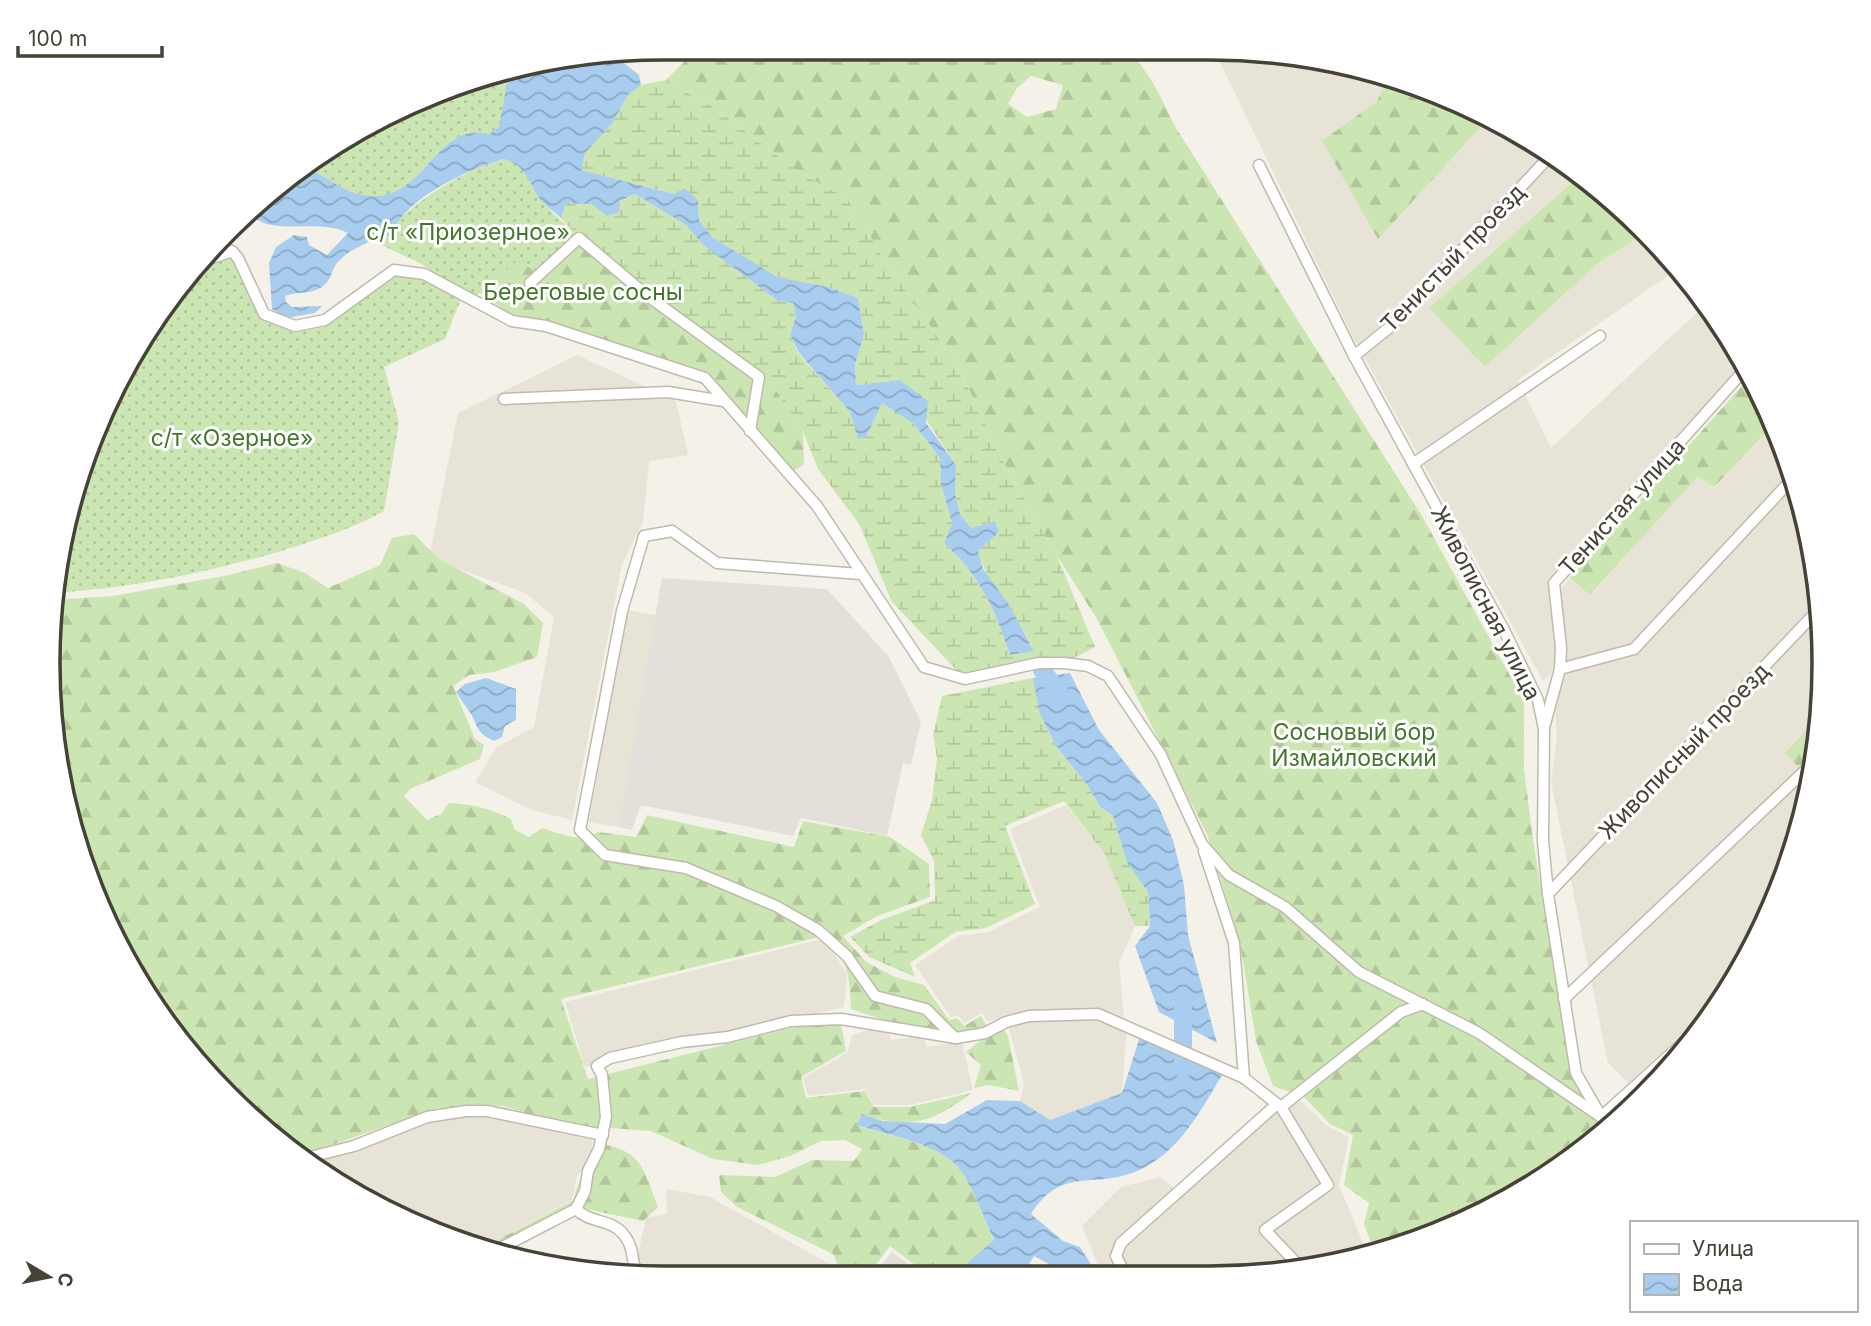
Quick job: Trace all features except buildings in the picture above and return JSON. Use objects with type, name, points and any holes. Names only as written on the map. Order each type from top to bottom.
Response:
[{"type":"street","name":"Тенистый проезд","points":[[1354,356],[1390,327],[1544,162]]},
{"type":"street","name":"Живописная улица","points":[[1259,165],[1354,356],[1504,630],[1538,700],[1544,729],[1543,841],[1564,999],[1576,1073],[1603,1120]]},
{"type":"street","points":[[530,283],[579,237],[645,294],[759,377],[750,431]]},
{"type":"street","points":[[217,256],[232,251],[238,258],[264,314],[295,326],[325,320],[394,270],[424,274],[512,321],[547,326],[705,378],[817,506],[924,667],[965,679],[1039,663],[1064,663],[1088,666],[1108,676],[1161,755],[1202,844],[1234,943],[1244,1078]]},
{"type":"street","points":[[1413,464],[1600,336]]},
{"type":"street","name":"Тенистая улица","points":[[1544,729],[1560,669],[1561,648],[1555,583],[1739,376]]},
{"type":"street","points":[[504,399],[668,392],[723,401]]},
{"type":"street","points":[[1560,669],[1634,649],[1785,487]]},
{"type":"street","points":[[860,574],[717,563],[672,531],[644,536],[622,611],[580,830],[605,855],[686,868],[776,906],[818,930],[847,956],[875,996],[926,1009],[956,1038]]},
{"type":"street","name":"Живописный проезд","points":[[1548,894],[1809,619]]},
{"type":"street","points":[[1564,999],[1801,773]]},
{"type":"street","points":[[1202,844],[1229,875],[1285,906],[1359,972],[1479,1033],[1601,1117],[1658,1065]]},
{"type":"street","points":[[1121,1266],[1116,1256],[1121,1243],[1279,1106],[1401,1012],[1423,1004]]},
{"type":"street","points":[[505,1246],[576,1209],[603,1135],[607,1105],[597,1066],[610,1058],[791,1021],[841,1019],[956,1038],[985,1033],[1006,1022],[1029,1016],[1098,1014],[1244,1078],[1279,1106],[1328,1185],[1265,1230],[1293,1260]]},
{"type":"street","points":[[315,1156],[354,1146],[427,1117],[466,1111],[487,1111],[540,1125],[603,1135]]},
{"type":"street","points":[[576,1209],[585,1219],[606,1222],[626,1237],[633,1251],[634,1265]]},
{"type":"shaded area","points":[[1219,60],[1326,71],[1384,86],[1377,101],[1322,141],[1378,238],[1482,126],[1510,140],[1572,182],[1429,308],[1485,367],[1597,264],[1637,238],[1662,265],[1670,274],[1518,380],[1551,448],[1698,311],[1731,361],[1736,371],[1548,579],[1557,649],[1552,673],[1543,681],[1353,337]]},
{"type":"shaded area","points":[[577,355],[676,401],[688,455],[649,461],[643,522],[622,564],[572,820],[532,810],[475,782],[497,747],[534,727],[554,617],[525,593],[429,558],[458,413]]},
{"type":"shaded area","points":[[1766,432],[1791,507],[1806,584],[1812,663],[1807,729],[1786,753],[1802,770],[1791,819],[1766,894],[1731,965],[1689,1027],[1628,1083],[1608,1063],[1551,782],[1557,736],[1555,708],[1566,663],[1559,591],[1570,578],[1591,595],[1698,475],[1714,487]]},
{"type":"shaded area","points":[[662,578],[827,589],[889,657],[921,722],[911,765],[903,763],[887,836],[801,818],[793,836],[641,805],[632,830],[618,827]]},
{"type":"shaded area","points":[[627,610],[656,615],[618,827],[589,822]]},
{"type":"shaded area","points":[[1066,805],[1104,853],[1135,926],[1119,963],[1126,1037],[1122,1093],[1050,1120],[1020,1101],[1024,1084],[1009,1028],[999,1018],[988,1022],[982,1013],[964,1023],[958,1015],[951,1017],[915,965],[958,936],[988,932],[1040,907],[1010,829]]},
{"type":"shaded area","points":[[818,940],[828,944],[847,974],[844,1007],[585,1067],[565,1002]]},
{"type":"shaded area","points":[[885,1024],[891,1040],[923,1036],[927,1047],[962,1042],[973,1090],[910,1105],[874,1105],[865,1089],[808,1096],[803,1078],[848,1052],[852,1035]]},
{"type":"shaded area","points":[[1283,1096],[1303,1103],[1326,1125],[1349,1137],[1339,1185],[1364,1246],[1326,1255],[1247,1265],[1098,1266],[1082,1226],[1121,1187],[1161,1177],[1174,1188]]},
{"type":"shaded area","points":[[504,1107],[593,1138],[591,1154],[576,1179],[572,1200],[493,1242],[432,1221],[396,1204],[361,1186],[312,1153],[438,1109]]},
{"type":"shaded area","points":[[666,1189],[710,1197],[828,1263],[828,1266],[636,1265],[646,1218],[667,1214]]},
{"type":"shaded area","points":[[892,1252],[911,1266],[880,1266]]},
{"type":"green space","name":"Сосновый бор Измайловский","points":[[686,60],[1136,60],[1139,63],[1176,128],[1422,516],[1524,701],[1524,769],[1533,840],[1572,1076],[1598,1124],[1510,1186],[1439,1221],[1371,1244],[1364,1224],[1369,1203],[1344,1185],[1353,1135],[1330,1124],[1304,1097],[1273,1086],[1256,1041],[1240,943],[1207,834],[1097,619],[1057,556],[1000,456],[959,368],[884,259],[847,198],[802,174],[713,107],[666,80]],"holes":[[[1031,76],[1063,85],[1056,109],[1027,117],[1008,104],[1017,88]]]},
{"type":"green space","points":[[511,79],[499,127],[489,134],[470,133],[455,139],[416,178],[401,189],[384,196],[362,195],[314,171],[361,140],[432,105]]},
{"type":"green space","points":[[666,80],[713,107],[802,174],[847,198],[884,259],[959,368],[1000,456],[1057,556],[1095,647],[1064,663],[965,679],[892,602],[859,524],[818,469],[803,432],[768,378],[707,341],[579,238],[561,218],[566,203],[619,202],[635,194],[686,225],[703,245],[778,301],[793,303],[796,316],[790,335],[798,353],[850,412],[858,438],[866,437],[882,403],[914,424],[940,458],[941,484],[952,523],[944,544],[967,567],[985,594],[1010,655],[1034,651],[988,577],[978,551],[999,532],[995,521],[971,528],[960,514],[955,493],[956,465],[900,380],[856,385],[855,365],[864,334],[858,298],[828,287],[777,277],[712,237],[699,220],[698,200],[581,170],[585,153],[613,123],[627,96],[641,85]]},
{"type":"green space","points":[[1384,86],[1439,105],[1482,126],[1378,239],[1322,141],[1377,101]]},
{"type":"green space","name":"с/т «Приозерное»","points":[[503,159],[521,168],[544,203],[579,238],[542,273],[516,262],[472,299],[420,263],[375,242],[404,215],[449,182]]},
{"type":"green space","points":[[1572,182],[1637,238],[1597,264],[1485,367],[1429,308]]},
{"type":"green space","name":"Береговые сосны","points":[[579,238],[707,341],[768,378],[803,432],[804,464],[793,472],[708,372],[549,323],[517,318],[478,292],[516,262]]},
{"type":"green space","name":"с/т «Озерное»","points":[[231,256],[239,264],[256,313],[294,333],[324,327],[398,275],[415,275],[461,299],[445,339],[384,367],[399,422],[384,511],[323,538],[227,566],[141,583],[64,592],[80,507],[105,432],[140,361],[184,296],[211,263]]},
{"type":"green space","points":[[1743,385],[1766,432],[1714,487],[1698,476],[1590,595],[1570,578]]},
{"type":"green space","points":[[414,534],[439,559],[524,604],[543,623],[537,657],[494,672],[469,675],[453,686],[475,739],[484,745],[480,759],[410,789],[404,796],[427,820],[441,814],[449,803],[504,815],[511,819],[515,830],[529,837],[542,828],[577,837],[598,832],[636,837],[647,815],[794,847],[803,821],[890,837],[929,864],[930,897],[877,916],[843,936],[866,962],[895,977],[924,985],[949,1020],[957,1018],[964,1026],[981,1016],[986,1025],[998,1021],[1008,1036],[1019,1091],[989,1085],[974,1088],[981,1065],[966,1052],[980,1041],[974,1033],[927,1031],[851,1009],[850,987],[842,959],[829,943],[819,937],[561,999],[588,1079],[811,1023],[841,1024],[846,1051],[801,1077],[806,1098],[865,1091],[874,1107],[910,1107],[971,1093],[944,1111],[920,1121],[893,1122],[862,1114],[858,1126],[934,1150],[961,1171],[994,1241],[964,1266],[917,1266],[890,1246],[875,1266],[838,1266],[833,1254],[737,1207],[721,1192],[719,1175],[775,1177],[812,1160],[854,1161],[862,1149],[845,1140],[821,1141],[790,1156],[758,1165],[713,1159],[651,1131],[610,1128],[592,1134],[504,1106],[438,1108],[310,1152],[236,1090],[184,1030],[140,965],[122,930],[105,894],[80,819],[71,781],[61,702],[63,599],[113,596],[229,575],[277,563],[305,573],[328,588],[380,565],[392,538]]},
{"type":"green space","points":[[1033,678],[1039,712],[1056,746],[1088,786],[1100,807],[1113,816],[1127,861],[1148,892],[1150,926],[1135,926],[1104,853],[1064,801],[1005,826],[1035,904],[986,928],[955,932],[910,963],[915,977],[869,957],[850,937],[881,920],[935,900],[934,861],[921,835],[932,800],[937,758],[933,735],[942,696]]},
{"type":"green space","points":[[1807,729],[1802,770],[1785,753]]},
{"type":"green space","points":[[594,1142],[631,1155],[643,1170],[658,1207],[643,1221],[581,1208],[511,1247],[494,1242],[574,1200]]},
{"type":"water","points":[[622,61],[639,75],[641,85],[627,96],[613,123],[585,153],[581,170],[674,194],[684,188],[698,200],[699,220],[712,237],[777,277],[828,287],[858,298],[864,334],[855,365],[856,385],[900,380],[928,401],[926,423],[956,465],[955,493],[960,514],[971,528],[995,521],[999,532],[978,551],[983,569],[1008,603],[1034,651],[1010,655],[985,594],[967,567],[944,544],[952,523],[941,484],[940,458],[914,424],[882,403],[866,437],[858,439],[850,412],[799,353],[790,335],[796,316],[793,303],[778,301],[703,245],[686,225],[635,194],[620,201],[619,212],[607,216],[592,204],[566,203],[561,218],[540,199],[521,169],[503,159],[472,170],[424,196],[399,220],[391,233],[356,248],[343,257],[326,284],[319,289],[285,296],[286,302],[292,307],[322,306],[315,313],[286,318],[272,309],[269,263],[276,247],[294,235],[307,237],[309,245],[327,255],[348,233],[324,227],[272,225],[255,218],[296,184],[314,171],[350,191],[362,195],[384,195],[401,189],[455,139],[470,133],[489,134],[499,127],[508,80],[545,71]]},
{"type":"water","points":[[1070,673],[1099,730],[1157,803],[1173,840],[1184,885],[1188,935],[1217,1043],[1159,1012],[1135,946],[1150,926],[1148,892],[1127,862],[1113,816],[1100,807],[1088,786],[1056,746],[1039,712],[1033,678]]},
{"type":"water","points":[[486,678],[516,689],[516,720],[505,726],[502,737],[494,741],[480,731],[456,692],[465,684]]},
{"type":"water","points":[[1141,1033],[1225,1070],[1188,1128],[1166,1153],[1137,1171],[1106,1179],[1079,1181],[1055,1189],[1031,1214],[1063,1241],[1080,1247],[1092,1266],[1052,1266],[1034,1256],[1028,1266],[964,1266],[994,1240],[960,1170],[934,1150],[857,1125],[862,1114],[883,1121],[945,1124],[987,1100],[1020,1101],[1050,1120],[1122,1093]]},
{"type":"waterway","points":[[1042,670],[1061,695]]},
{"type":"waterway","points":[[1183,1003],[1183,1069]]}]
